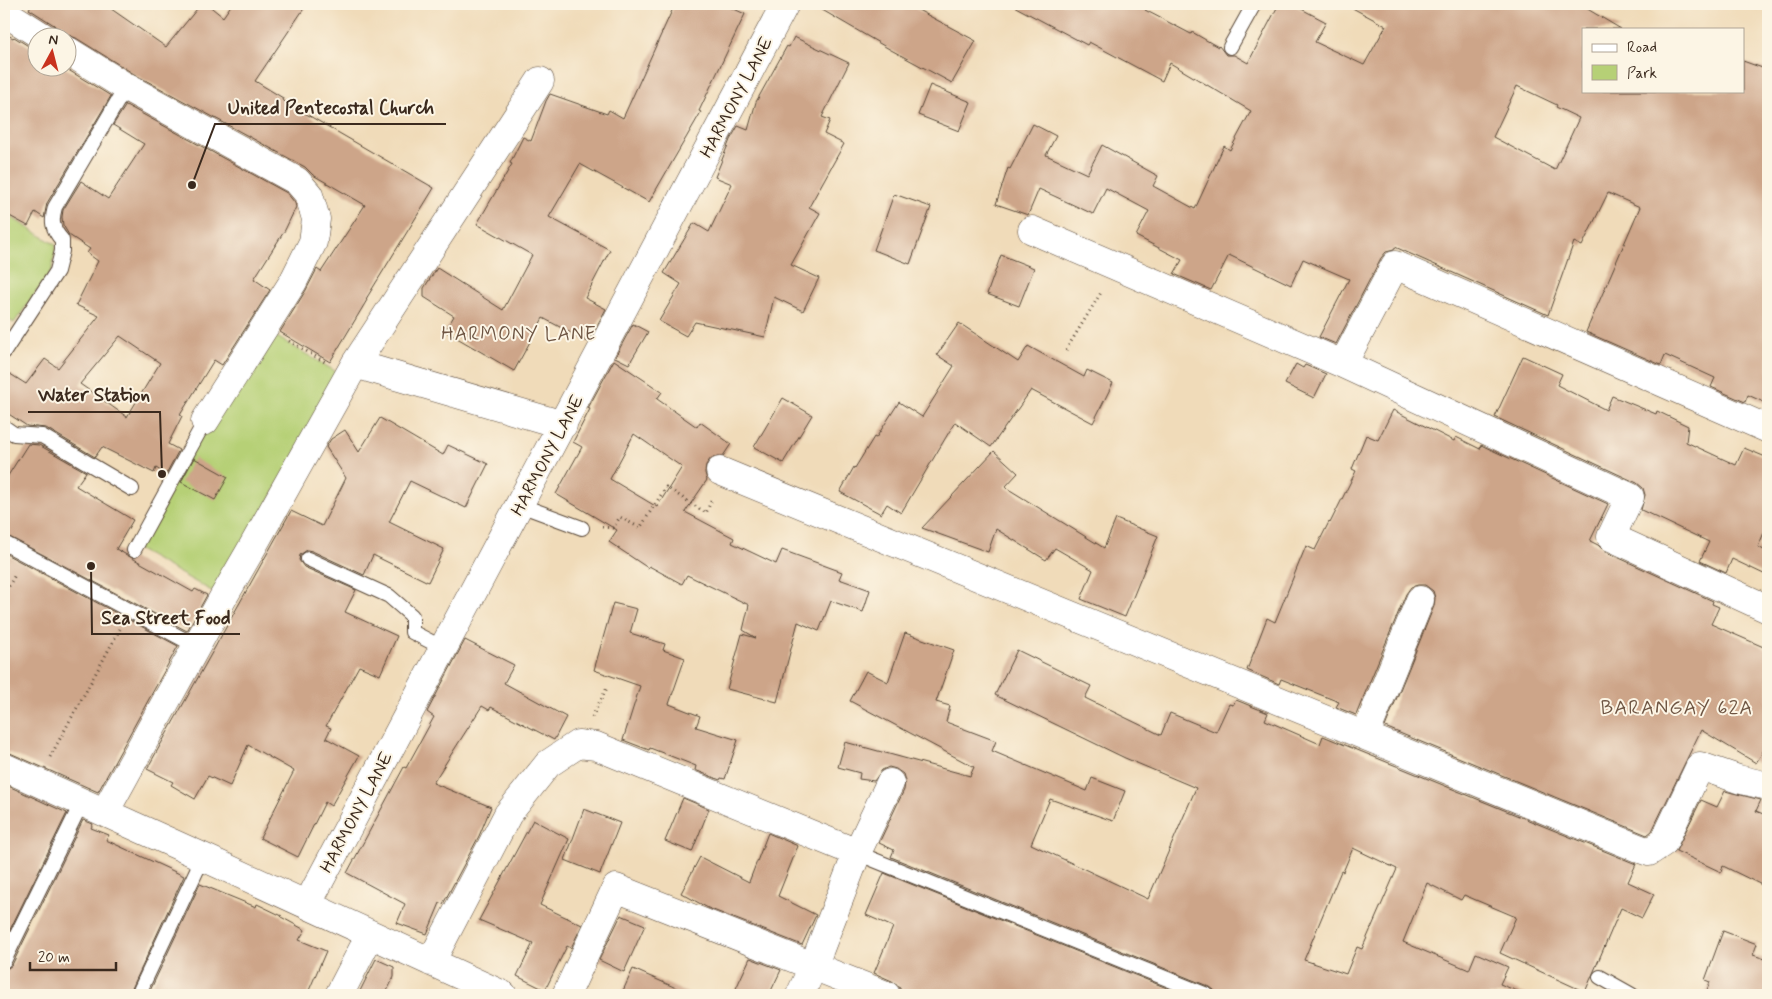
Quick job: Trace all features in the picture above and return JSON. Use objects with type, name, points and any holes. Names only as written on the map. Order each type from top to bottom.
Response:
[{"type":"street","name":"HARMONY LANE","points":[[307,905],[785,4]]},
{"type":"street","points":[[4,12],[29,28]]},
{"type":"street","points":[[78,57],[126,87],[297,181],[309,194],[316,219],[312,242],[293,282],[205,421]]},
{"type":"street","points":[[93,807],[196,646],[351,370],[540,81]]},
{"type":"street","points":[[1032,230],[1343,364],[1630,497],[1611,538],[1768,609]]},
{"type":"street","points":[[1343,364],[1395,265],[1768,430]]},
{"type":"street","points":[[351,370],[563,425]]},
{"type":"street","points":[[722,472],[1650,852],[1664,842],[1700,766],[1738,779],[1768,786]]},
{"type":"street","points":[[1365,736],[1420,600]]},
{"type":"street","points":[[431,962],[508,814],[548,764],[578,744],[596,746],[857,854]]},
{"type":"street","points":[[4,767],[503,995]]},
{"type":"street","points":[[800,995],[813,967],[857,854],[890,783]]},
{"type":"street","points":[[566,995],[616,888],[886,995]]},
{"type":"street","points":[[339,995],[370,935]]},
{"type":"lane","points":[[1230,47],[1254,4]]},
{"type":"lane","points":[[4,352],[57,271],[62,251],[62,240],[54,231],[52,219],[55,207],[126,87]]},
{"type":"lane","points":[[134,550],[205,421]]},
{"type":"lane","points":[[4,427],[14,434],[42,436],[132,489]]},
{"type":"lane","points":[[520,505],[582,528]]},
{"type":"lane","points":[[4,543],[196,646]]},
{"type":"lane","points":[[308,558],[389,596],[412,616],[412,632],[443,648]]},
{"type":"lane","points":[[4,961],[93,807]]},
{"type":"lane","points":[[857,854],[1208,995]]},
{"type":"lane","points":[[138,995],[203,857]]},
{"type":"lane","points":[[1600,977],[1632,995]]},
{"type":"path","points":[[1066,350],[1117,266]]},
{"type":"path","points":[[265,327],[351,370]]},
{"type":"path","points":[[582,528],[612,528],[620,517],[640,528],[666,487],[706,513],[722,472]]},
{"type":"path","points":[[36,782],[131,611]]},
{"type":"green space","points":[[4,213],[56,245],[52,270],[14,323],[4,317]]},
{"type":"green space","points":[[272,334],[340,374],[217,594],[133,547],[203,432]]},
{"type":"building","points":[[32,4],[104,4],[166,47],[201,4],[207,4],[223,17],[232,4],[307,4],[255,81],[283,98],[282,100],[434,188],[330,362],[280,332],[317,269],[321,272],[365,205],[313,175],[305,167],[134,74],[78,39],[78,28],[57,28],[29,9]]},
{"type":"building","points":[[675,4],[723,4],[745,14],[699,111],[701,112],[649,202],[580,164],[549,217],[610,250],[585,298],[606,309],[588,342],[543,318],[514,371],[445,331],[454,316],[424,297],[424,288],[437,268],[503,310],[532,255],[477,224],[512,164],[510,163],[523,137],[531,141],[550,94],[607,114],[609,110],[623,118]]},
{"type":"building","points":[[812,4],[907,4],[976,41],[952,83]]},
{"type":"building","points":[[1010,4],[1149,4],[1145,10],[1219,46],[1226,55],[1234,55],[1248,63],[1279,4],[1292,4],[1326,22],[1315,42],[1364,65],[1386,26],[1345,4],[1579,4],[1619,28],[1582,28],[1582,92],[1744,92],[1744,61],[1768,70],[1768,404],[1748,395],[1745,402],[1711,387],[1715,378],[1665,355],[1661,365],[1586,332],[1640,207],[1608,193],[1582,246],[1574,242],[1548,315],[1395,247],[1394,250],[1386,252],[1381,258],[1336,344],[1319,337],[1349,279],[1303,259],[1291,285],[1229,255],[1211,290],[1174,274],[1182,260],[1136,236],[1149,211],[1106,188],[1093,214],[1039,189],[1028,215],[996,204],[1008,168],[1010,169],[1033,124],[1056,136],[1046,155],[1087,174],[1102,145],[1158,176],[1153,186],[1195,209],[1224,146],[1230,150],[1251,111],[1170,63],[1162,81],[1089,42],[1087,45]],"holes":[[[1517,86],[1557,105],[1556,107],[1579,118],[1555,170],[1493,137]]]},
{"type":"building","points":[[4,33],[28,46],[28,78],[78,78],[78,76],[111,96],[47,203],[44,218],[35,212],[28,226],[4,213]]},
{"type":"building","points":[[794,37],[849,63],[822,117],[830,120],[824,134],[844,144],[809,207],[820,213],[791,265],[819,278],[803,311],[774,297],[765,337],[695,322],[686,336],[659,321],[681,284],[664,273],[694,223],[709,232],[732,184],[715,177],[730,140],[738,126],[748,130],[756,102],[787,46],[789,47]]},
{"type":"building","points":[[930,85],[971,102],[959,131],[918,115]]},
{"type":"building","points":[[126,105],[287,193],[296,207],[285,230],[254,279],[270,290],[222,365],[214,360],[180,415],[182,416],[168,444],[179,450],[166,474],[156,468],[154,473],[102,447],[95,457],[46,428],[27,426],[4,411],[4,370],[26,384],[45,359],[58,368],[99,316],[76,305],[98,261],[87,253],[90,249],[69,235],[63,225],[62,217],[63,210],[81,181],[108,199],[144,144],[113,125]],"holes":[[[120,336],[160,363],[127,417],[80,384]]]},
{"type":"building","points":[[894,194],[931,207],[910,264],[874,250]]},
{"type":"building","points":[[1001,255],[1034,268],[1019,306],[987,294]]},
{"type":"building","points":[[959,323],[1018,362],[1028,346],[1084,377],[1087,370],[1113,383],[1093,423],[1031,390],[991,447],[955,422],[901,513],[887,504],[881,514],[840,492],[854,467],[874,437],[876,438],[899,402],[922,417],[954,366],[937,355]]},
{"type":"building","points":[[633,324],[648,332],[629,364],[615,357]]},
{"type":"building","points":[[1523,356],[1562,374],[1557,385],[1606,410],[1612,396],[1656,414],[1657,411],[1688,426],[1686,442],[1736,465],[1744,448],[1768,458],[1768,523],[1758,547],[1768,552],[1768,576],[1732,559],[1726,573],[1700,561],[1709,542],[1641,510],[1645,495],[1643,488],[1637,483],[1495,417]]},
{"type":"building","points":[[614,360],[662,392],[657,399],[697,427],[700,422],[731,444],[723,456],[711,458],[706,465],[705,473],[707,480],[685,512],[734,538],[732,543],[776,564],[782,550],[842,572],[839,579],[870,590],[863,612],[831,601],[819,631],[798,622],[777,702],[727,689],[742,634],[756,638],[743,630],[749,605],[687,575],[682,584],[649,566],[648,568],[609,542],[617,530],[556,494],[582,447],[573,442],[590,409],[588,408]],"holes":[[[634,434],[682,467],[657,507],[610,479]]]},
{"type":"building","points":[[1296,364],[1303,368],[1305,365],[1326,374],[1314,398],[1285,384]]},
{"type":"building","points":[[783,398],[812,415],[783,463],[754,447]]},
{"type":"building","points":[[1393,410],[1454,441],[1456,437],[1480,449],[1481,445],[1608,504],[1590,541],[1604,551],[1713,601],[1712,604],[1719,607],[1711,624],[1768,649],[1768,743],[1756,763],[1701,730],[1652,831],[1647,835],[1385,727],[1434,606],[1435,598],[1433,591],[1425,585],[1411,587],[1406,594],[1356,715],[1336,707],[1339,702],[1281,679],[1279,684],[1247,670],[1267,618],[1275,622],[1306,546],[1315,550],[1330,523],[1356,471],[1352,469],[1366,435],[1378,440]]},
{"type":"building","points":[[380,418],[443,455],[448,445],[488,464],[466,508],[410,481],[389,522],[444,549],[428,582],[373,555],[364,575],[312,551],[307,550],[300,555],[299,560],[304,567],[356,590],[345,612],[397,636],[380,675],[359,666],[326,726],[331,728],[326,738],[359,756],[331,806],[325,802],[298,857],[260,838],[294,771],[248,745],[230,786],[208,776],[195,799],[171,785],[173,782],[147,769],[291,511],[322,526],[346,478],[326,447],[331,439],[345,430],[359,452]]},
{"type":"building","points":[[28,444],[39,445],[86,472],[76,486],[133,520],[116,549],[193,592],[195,589],[207,595],[187,631],[4,534],[4,482]]},
{"type":"building","points":[[994,451],[1018,473],[1005,487],[1104,548],[1116,519],[1158,536],[1125,617],[1081,599],[1093,570],[1055,548],[1046,560],[996,529],[988,552],[922,528]]},
{"type":"building","points":[[194,458],[228,477],[215,500],[181,482]]},
{"type":"building","points":[[4,553],[178,646],[98,792],[4,752]]},
{"type":"building","points":[[613,603],[637,609],[630,633],[665,644],[663,650],[685,658],[669,704],[700,716],[696,727],[738,740],[725,779],[721,778],[720,780],[695,770],[696,766],[650,748],[649,750],[623,740],[640,686],[594,670]]},
{"type":"building","points":[[905,633],[954,650],[936,702],[950,706],[946,722],[996,741],[992,751],[1087,791],[1092,778],[1125,791],[1113,821],[1050,799],[1031,844],[1148,899],[1196,788],[1125,758],[995,695],[1017,650],[1091,686],[1085,698],[1161,735],[1170,713],[1216,732],[1229,704],[1233,705],[1236,700],[1268,713],[1265,720],[1320,744],[1323,736],[1636,864],[1628,882],[1654,894],[1642,918],[1621,908],[1585,992],[1500,953],[1516,917],[1464,895],[1461,900],[1427,883],[1403,942],[1469,970],[1476,953],[1508,967],[1500,984],[1527,995],[1216,995],[1210,987],[891,857],[894,850],[879,843],[904,790],[905,781],[903,774],[889,767],[882,770],[874,781],[859,779],[860,773],[838,767],[845,742],[970,776],[974,767],[850,701],[866,671],[888,682]],"holes":[[[1353,848],[1397,869],[1362,949],[1357,947],[1346,974],[1304,960],[1341,871],[1343,872]]]},
{"type":"building","points":[[465,640],[514,665],[504,683],[566,717],[554,740],[491,707],[489,710],[482,706],[433,783],[491,807],[479,836],[443,904],[440,903],[427,934],[397,923],[405,904],[347,873],[404,767],[406,768],[434,717],[427,712]]},
{"type":"building","points":[[4,784],[67,813],[4,942]]},
{"type":"building","points":[[1725,791],[1761,800],[1756,811],[1768,816],[1768,888],[1723,866],[1721,872],[1676,851],[1701,800],[1717,807]]},
{"type":"building","points":[[683,798],[709,809],[692,852],[665,841]]},
{"type":"building","points":[[584,809],[620,823],[600,874],[565,860]]},
{"type":"building","points":[[83,820],[93,824],[91,828],[109,835],[106,840],[184,876],[129,995],[4,995],[4,970],[12,965]]},
{"type":"building","points":[[533,820],[569,839],[540,905],[582,925],[571,948],[567,946],[545,990],[517,976],[533,943],[479,920]]},
{"type":"building","points":[[768,833],[798,846],[778,896],[816,915],[802,945],[708,908],[681,893],[700,857],[749,882]]},
{"type":"building","points":[[884,873],[1184,995],[916,995],[900,989],[892,981],[874,973],[893,927],[866,915]]},
{"type":"building","points":[[200,884],[256,907],[257,904],[282,916],[305,930],[299,940],[326,951],[307,995],[148,995]]},
{"type":"building","points":[[621,915],[645,925],[624,972],[599,960]]},
{"type":"building","points":[[1723,931],[1757,944],[1753,955],[1768,960],[1768,995],[1705,995],[1710,982],[1705,980]]},
{"type":"building","points":[[750,958],[781,970],[769,995],[733,995]]},
{"type":"building","points":[[376,959],[394,967],[394,977],[385,995],[358,995]]},
{"type":"building","points":[[633,969],[692,995],[621,995]]},
{"type":"place","name":"United Pentecostal Church","points":[[192,185]]},
{"type":"place","name":"Water Station","points":[[162,474]]},
{"type":"place","name":"Sea Street Food","points":[[91,566]]},
{"type":"district","name":"HARMONY LANE","points":[[519,333]]},
{"type":"district","name":"BARANGAY 62A","points":[[1677,707]]}]
